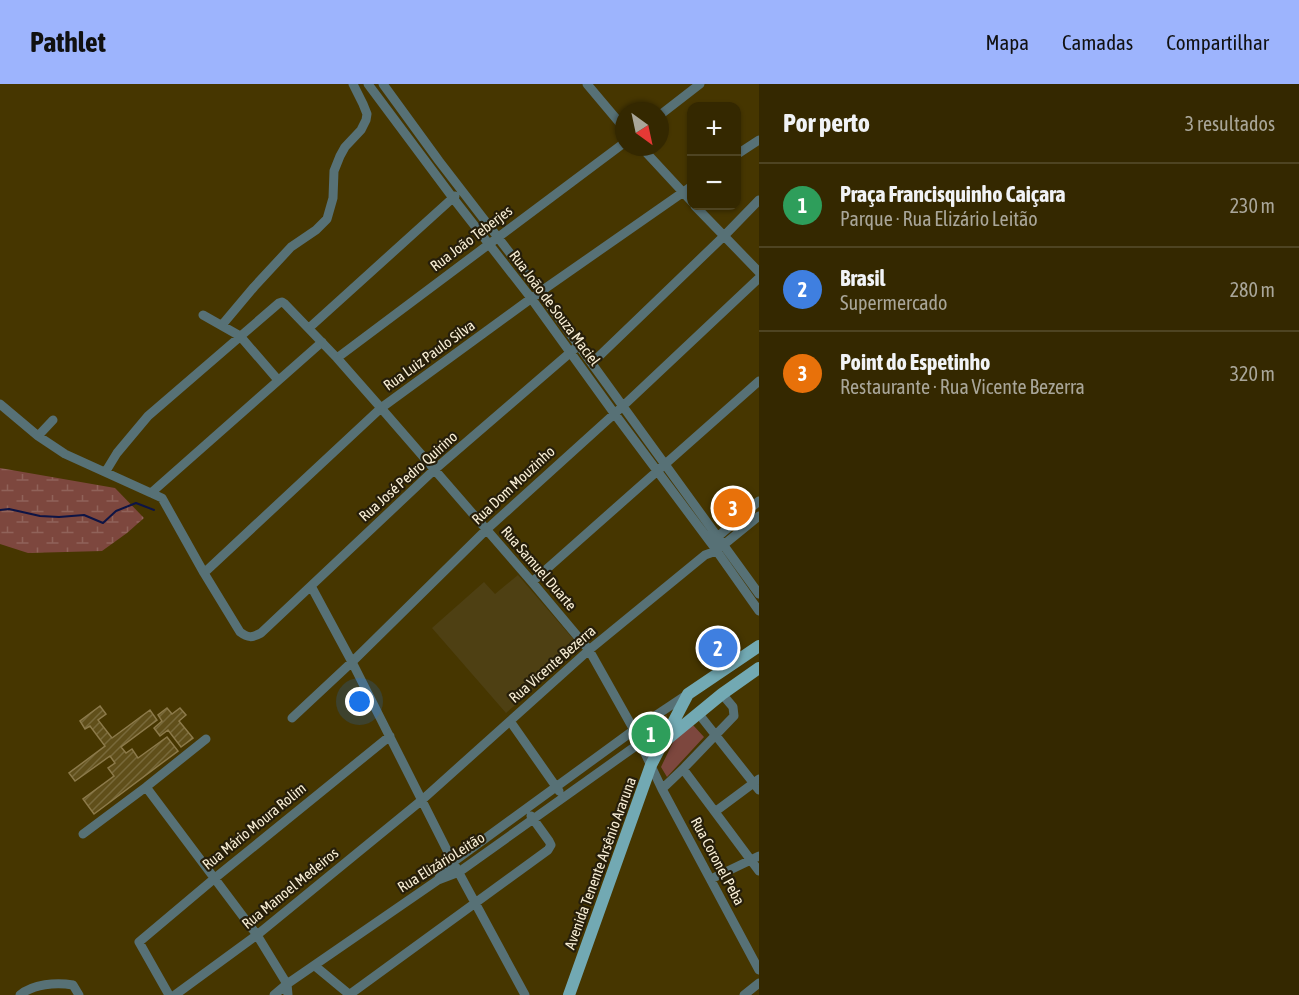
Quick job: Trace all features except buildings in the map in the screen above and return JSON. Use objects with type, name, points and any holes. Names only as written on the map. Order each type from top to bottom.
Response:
[{"type":"main road","points":[[688,694],[759,646]]},
{"type":"main road","points":[[663,743],[722,694],[759,668]]},
{"type":"main road","name":"Avenida Tenente Arsênio Araruna","points":[[569,995],[651,765],[688,694]]},
{"type":"street","points":[[222,325],[291,247],[327,219],[333,198],[334,171],[345,147],[366,120],[367,114],[353,84]]},
{"type":"street","name":"Rua João de Souza Maciel","points":[[368,84],[531,298],[657,471],[717,544]]},
{"type":"street","name":"Rua João de Souza Maciel","points":[[383,84],[666,464],[717,544]]},
{"type":"street","points":[[587,84],[615,117]]},
{"type":"street","points":[[669,108],[700,84]]},
{"type":"street","points":[[741,152],[759,140]]},
{"type":"street","name":"Rua João Teberjes","points":[[337,358],[615,150]]},
{"type":"street","points":[[649,156],[687,197]]},
{"type":"street","name":"Rua Luiz Paulo Silva","points":[[204,573],[381,408],[531,298],[687,189]]},
{"type":"street","points":[[309,328],[462,190]]},
{"type":"street","points":[[592,363],[759,200]]},
{"type":"street","points":[[699,210],[759,272]]},
{"type":"street","name":"Rua Dom Mouzinho","points":[[292,718],[486,530],[623,406],[759,278]]},
{"type":"street","name":"Rua Samuel Duarte","points":[[240,336],[282,302],[309,328],[532,582],[589,651],[651,765]]},
{"type":"street","points":[[203,315],[240,336],[278,380]]},
{"type":"street","points":[[106,471],[117,453],[148,416],[240,336]]},
{"type":"street","points":[[151,493],[322,342]]},
{"type":"street","name":"Rua José Pedro Quirino","points":[[204,573],[240,632],[246,637],[254,637],[261,633],[434,470],[579,345]]},
{"type":"street","points":[[532,582],[759,381]]},
{"type":"street","points":[[0,404],[38,436],[65,454],[162,498],[204,573]]},
{"type":"street","points":[[38,436],[53,420]]},
{"type":"street","name":"Rua Vicente Bezerra","points":[[422,800],[589,651],[705,555],[759,501]]},
{"type":"street","name":"Rua Vicente Bezerra","points":[[717,544],[759,516]]},
{"type":"street","points":[[717,544],[759,594]]},
{"type":"street","points":[[717,544],[759,611]]},
{"type":"street","points":[[311,586],[453,862],[525,995]]},
{"type":"street","points":[[438,880],[453,862],[634,730],[688,694]]},
{"type":"street","points":[[662,789],[735,716],[733,707],[722,694]]},
{"type":"street","points":[[698,713],[757,784],[716,811]]},
{"type":"street","points":[[510,721],[564,798]]},
{"type":"street","name":"Rua Mário Moura Rolim","points":[[169,995],[140,942],[214,878],[390,736]]},
{"type":"street","points":[[83,834],[146,788],[206,739]]},
{"type":"street","name":"Rua ElizárioLeitão","points":[[274,995],[438,880],[459,872],[640,743]]},
{"type":"street","name":"Rua Coronel Peba","points":[[651,765],[759,970]]},
{"type":"street","points":[[683,769],[755,858],[759,871]]},
{"type":"street","points":[[146,788],[257,935],[287,984],[288,995]]},
{"type":"street","name":"Rua Manoel Medeiros","points":[[175,995],[257,935],[422,800]]},
{"type":"street","points":[[315,966],[350,995],[548,850],[551,846],[526,809]]},
{"type":"street","points":[[711,879],[755,858]]},
{"type":"street","points":[[20,995],[41,986],[60,982],[73,984],[80,995]]},
{"type":"street","points":[[744,995],[759,983]]},
{"type":"shaded area","points":[[518,575],[581,648],[506,713],[432,628],[484,582],[495,594]]},
{"type":"green space","points":[[0,468],[115,488],[144,518],[102,551],[28,553],[0,544]]},
{"type":"green space","points":[[667,715],[657,738],[653,755],[642,731]]},
{"type":"green space","points":[[693,725],[704,737],[667,777],[661,767],[675,738]]},
{"type":"waterway","points":[[0,510],[9,509],[40,516],[84,515],[103,523],[116,511],[136,503],[154,510]]},
{"type":"place","name":"Point do Espetinho","points":[[733,508]]},
{"type":"place","name":"Brasil","points":[[718,648]]},
{"type":"place","name":"Praça Francisquinho Caiçara","points":[[651,734]]}]
